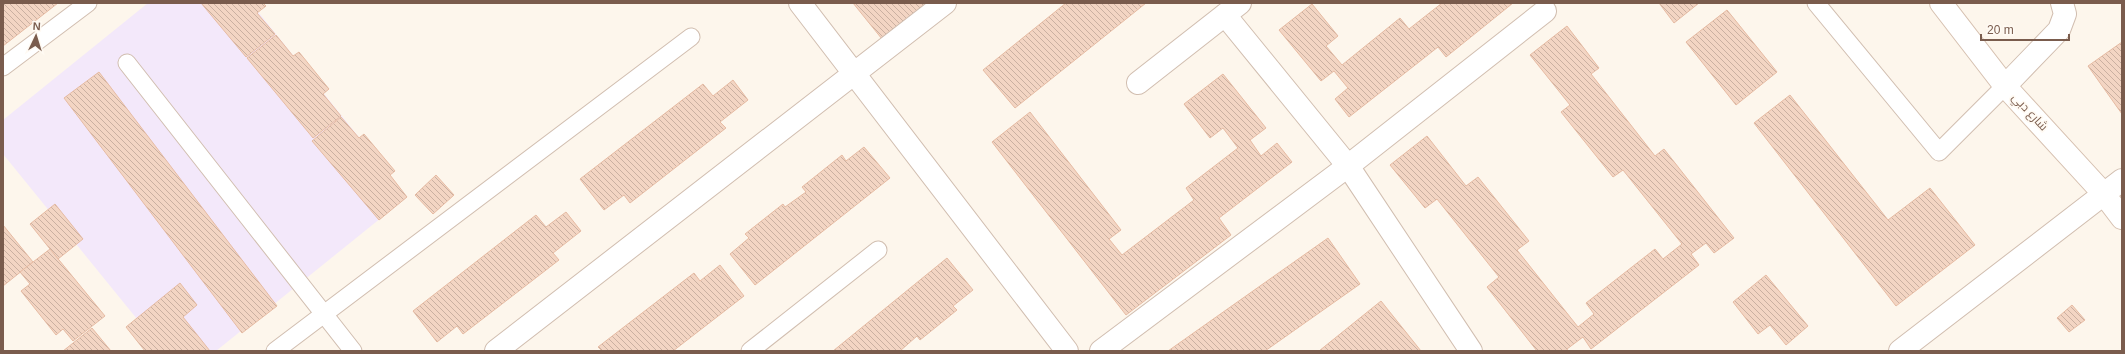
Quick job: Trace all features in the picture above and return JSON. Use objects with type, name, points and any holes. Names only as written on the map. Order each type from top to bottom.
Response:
[{"type":"street","points":[[800,3],[1067,351]]},
{"type":"street","points":[[496,351],[854,72],[945,3]]},
{"type":"street","name":"شارع دبي","points":[[1941,3],[2005,86],[2103,193],[2122,218]]},
{"type":"street","points":[[2005,86],[2059,30],[2065,14],[2062,3]]},
{"type":"street","points":[[1138,84],[1232,9],[1348,166],[1471,351]]},
{"type":"street","points":[[1101,351],[1348,166],[1545,11]]},
{"type":"street","points":[[1900,351],[2103,193],[2122,180]]},
{"type":"lane","points":[[3,67],[88,3]]},
{"type":"lane","points":[[1816,3],[1939,152],[2005,86]]},
{"type":"lane","points":[[275,351],[692,37]]},
{"type":"lane","points":[[127,63],[353,351]]},
{"type":"lane","points":[[750,351],[878,250]]},
{"type":"shaded area","points":[[148,3],[251,3],[407,197],[216,351],[163,351],[3,154],[3,120]]},
{"type":"building","points":[[3,3],[58,3],[3,46]]},
{"type":"building","points":[[201,3],[263,3],[266,6],[257,13],[275,34],[246,57]]},
{"type":"building","points":[[853,3],[928,3],[882,39]]},
{"type":"building","points":[[1066,3],[1146,3],[1015,108],[983,70]]},
{"type":"building","points":[[1442,3],[1513,3],[1446,57],[1438,47],[1349,117],[1335,99],[1348,88],[1334,71],[1321,81],[1279,30],[1312,4],[1338,36],[1326,46],[1342,65],[1400,18],[1409,29]]},
{"type":"building","points":[[1659,3],[1699,3],[1674,23]]},
{"type":"building","points":[[1727,10],[1777,72],[1736,105],[1686,42]]},
{"type":"building","points":[[1567,26],[1599,68],[1591,74],[1655,156],[1664,149],[1734,238],[1714,253],[1706,243],[1691,254],[1699,265],[1591,349],[1583,337],[1567,349],[1568,351],[1537,351],[1487,287],[1499,277],[1437,199],[1425,208],[1390,165],[1427,136],[1466,186],[1478,177],[1529,241],[1517,250],[1578,327],[1594,314],[1586,303],[1655,249],[1663,259],[1682,244],[1623,170],[1613,177],[1561,112],[1570,105],[1530,55]]},
{"type":"building","points":[[276,35],[293,56],[299,52],[329,89],[323,94],[341,116],[313,138],[247,58]]},
{"type":"building","points":[[2122,42],[2122,114],[2088,66]]},
{"type":"building","points":[[99,72],[277,306],[242,333],[64,98]]},
{"type":"building","points":[[1223,74],[1266,128],[1250,140],[1261,156],[1277,143],[1292,162],[1219,218],[1231,235],[1126,315],[992,142],[1030,112],[1121,230],[1109,239],[1122,255],[1194,200],[1186,188],[1238,148],[1223,128],[1210,138],[1184,104]]},
{"type":"building","points":[[733,80],[748,100],[720,122],[726,128],[630,203],[624,195],[604,210],[580,179],[703,84],[713,96]]},
{"type":"building","points":[[1790,95],[1888,220],[1930,188],[1975,245],[1896,306],[1754,123]]},
{"type":"building","points":[[341,117],[359,138],[364,134],[395,171],[390,175],[407,197],[379,220],[312,141]]},
{"type":"building","points":[[864,147],[890,178],[755,285],[730,254],[749,238],[745,234],[783,204],[785,207],[806,192],[802,187],[842,155],[846,161]]},
{"type":"building","points":[[436,175],[454,195],[433,214],[415,195]]},
{"type":"building","points":[[55,204],[83,239],[58,259],[30,224]]},
{"type":"building","points":[[566,212],[581,231],[553,253],[559,260],[463,334],[457,326],[437,342],[413,311],[536,215],[546,227]]},
{"type":"building","points":[[3,225],[33,262],[3,286]]},
{"type":"building","points":[[1328,238],[1360,284],[1265,351],[1168,351]]},
{"type":"building","points":[[50,249],[105,316],[73,341],[63,329],[56,335],[21,291],[30,284],[20,272]]},
{"type":"building","points":[[947,258],[973,290],[953,306],[957,310],[920,340],[917,336],[900,351],[833,351]]},
{"type":"building","points":[[720,265],[744,296],[673,351],[602,351],[598,347],[694,273],[700,281]]},
{"type":"building","points":[[1766,275],[1808,326],[1786,345],[1770,325],[1758,334],[1733,302]]},
{"type":"building","points":[[180,283],[197,305],[183,317],[210,351],[145,351],[126,327]]},
{"type":"building","points":[[1381,301],[1421,351],[1319,351]]},
{"type":"building","points":[[2072,305],[2085,320],[2069,332],[2057,318]]},
{"type":"building","points":[[92,328],[111,351],[63,351]]}]
